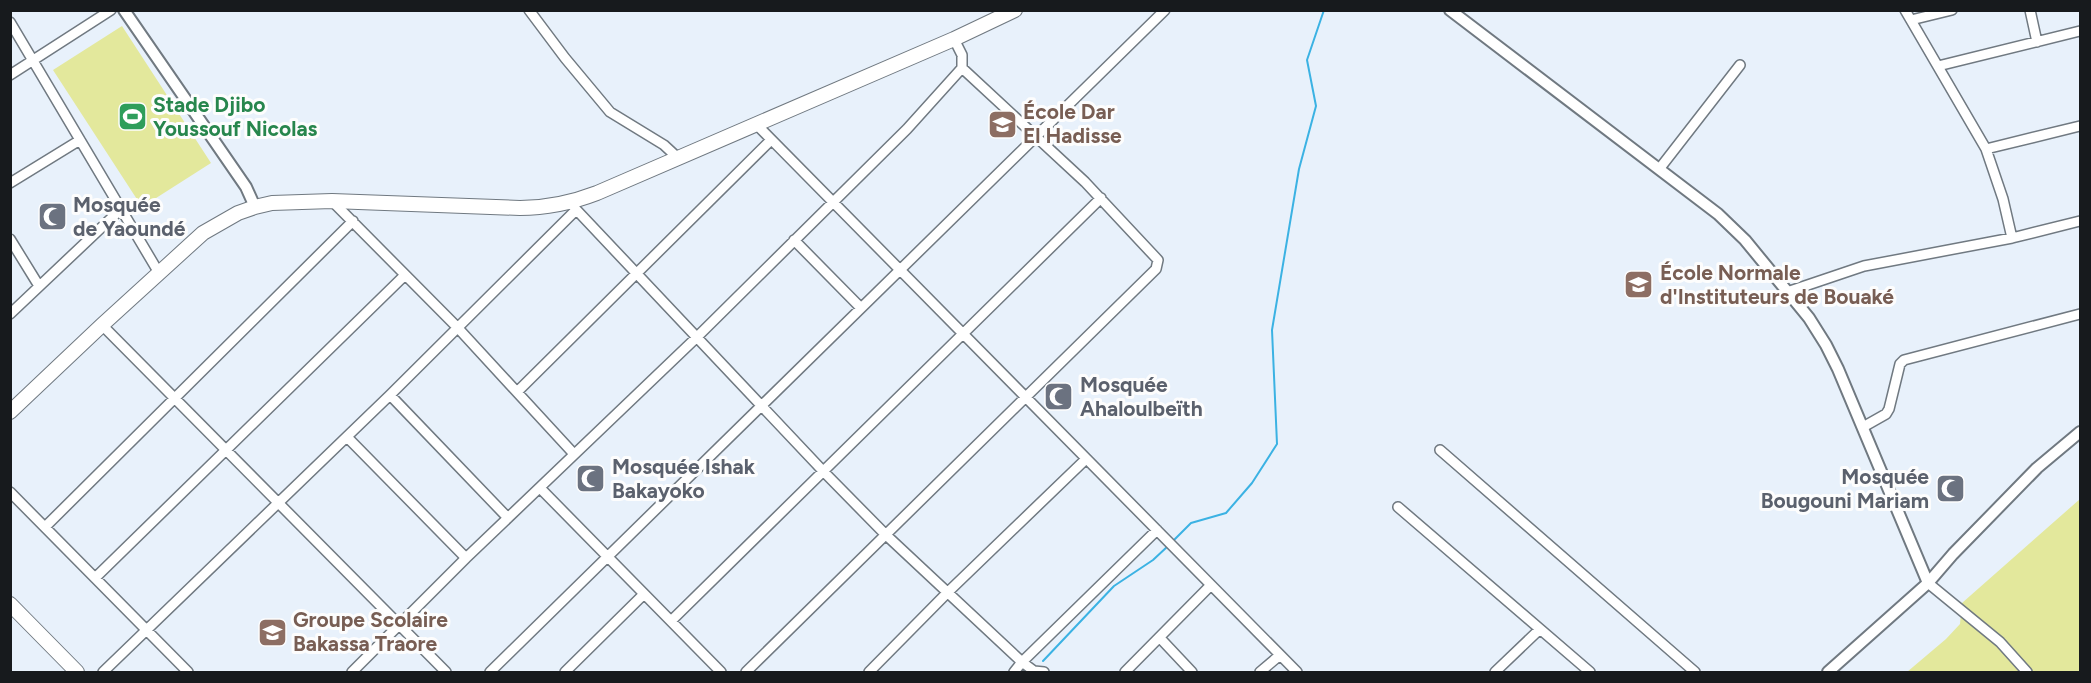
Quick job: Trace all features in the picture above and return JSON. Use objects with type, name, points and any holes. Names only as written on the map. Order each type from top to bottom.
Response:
[{"type":"main road","points":[[10,412],[203,233],[229,217],[255,207],[293,202],[332,201],[520,208],[573,206],[1015,10]]},
{"type":"main road","points":[[10,604],[77,672]]},
{"type":"street","points":[[10,75],[111,10]]},
{"type":"street","points":[[124,10],[246,187],[255,207]]},
{"type":"street","points":[[529,10],[610,112],[664,145],[678,158]]},
{"type":"street","points":[[490,672],[1165,10]]},
{"type":"street","points":[[1450,10],[1659,168],[1718,214],[1745,240],[1809,318],[1826,345],[1928,584],[2000,642],[2027,672]]},
{"type":"street","points":[[1905,10],[1986,149],[2003,199],[2012,238]]},
{"type":"street","points":[[1911,20],[1952,10]]},
{"type":"street","points":[[2030,10],[2037,42]]},
{"type":"street","points":[[10,22],[159,273]]},
{"type":"street","points":[[1938,66],[2080,31]]},
{"type":"street","points":[[352,672],[466,558],[696,338],[907,129],[962,68],[962,55],[954,39]]},
{"type":"street","points":[[1659,168],[1740,64]]},
{"type":"street","points":[[746,672],[1158,265],[1158,260],[1101,198],[962,68]]},
{"type":"street","points":[[756,124],[1297,672]]},
{"type":"street","points":[[1986,149],[2080,126]]},
{"type":"street","points":[[10,183],[80,140]]},
{"type":"street","points":[[517,392],[771,140]]},
{"type":"street","points":[[671,621],[1101,198]]},
{"type":"street","points":[[332,201],[457,327],[574,454]]},
{"type":"street","points":[[103,672],[390,395],[573,206],[761,407],[885,534],[1022,662],[1034,671],[1044,672]]},
{"type":"street","points":[[10,314],[121,209]]},
{"type":"street","points":[[1787,292],[1864,266],[2012,238],[2080,221]]},
{"type":"street","points":[[45,527],[353,222]]},
{"type":"street","points":[[10,239],[39,286]]},
{"type":"street","points":[[794,240],[861,308]]},
{"type":"street","points":[[95,578],[405,275]]},
{"type":"street","points":[[1863,428],[1886,414],[1898,369],[1904,360],[2080,314]]},
{"type":"street","points":[[102,325],[446,672]]},
{"type":"street","points":[[390,395],[508,518]]},
{"type":"street","points":[[1828,672],[1928,584],[1953,554],[2037,468],[2080,432]]},
{"type":"street","points":[[347,437],[466,558]]},
{"type":"street","points":[[1440,450],[1695,672]]},
{"type":"street","points":[[869,672],[1086,459]]},
{"type":"street","points":[[540,488],[721,672]]},
{"type":"street","points":[[10,492],[188,672]]},
{"type":"street","points":[[1398,507],[1590,672]]},
{"type":"street","points":[[1014,672],[1157,530]]},
{"type":"street","points":[[1125,672],[1210,586]]},
{"type":"street","points":[[565,672],[644,594]]},
{"type":"street","points":[[1495,672],[1540,629]]},
{"type":"street","points":[[1160,638],[1192,672]]},
{"type":"street","points":[[1260,672],[1280,655]]},
{"type":"green space","name":"Stade Djibo Youssouf Nicolas","points":[[122,26],[211,163],[142,207],[53,70]]},
{"type":"green space","points":[[2080,499],[2080,672],[1907,672],[1960,624],[1962,603]]},
{"type":"waterway","points":[[1172,542],[1191,523],[1226,513],[1252,483],[1277,444],[1272,330],[1299,169],[1316,106],[1307,60],[1324,10]]},
{"type":"waterway","points":[[1043,661],[1114,586],[1153,560],[1168,546]]},
{"type":"place","name":"Stade Djibo Youssouf Nicolas","points":[[132,117]]},
{"type":"place","name":"École Dar El Hadisse","points":[[1002,124]]},
{"type":"place","name":"Mosquée de Yaoundé","points":[[52,217]]},
{"type":"place","name":"École Normale d'Instituteurs de Bouaké","points":[[1639,285]]},
{"type":"place","name":"Mosquée Ahaloulbeïth","points":[[1059,397]]},
{"type":"place","name":"Mosquée Ishak Bakayoko","points":[[591,479]]},
{"type":"place","name":"Mosquée Bougouni Mariam","points":[[1950,489]]},
{"type":"place","name":"Groupe Scolaire Bakassa Traore","points":[[272,632]]}]
